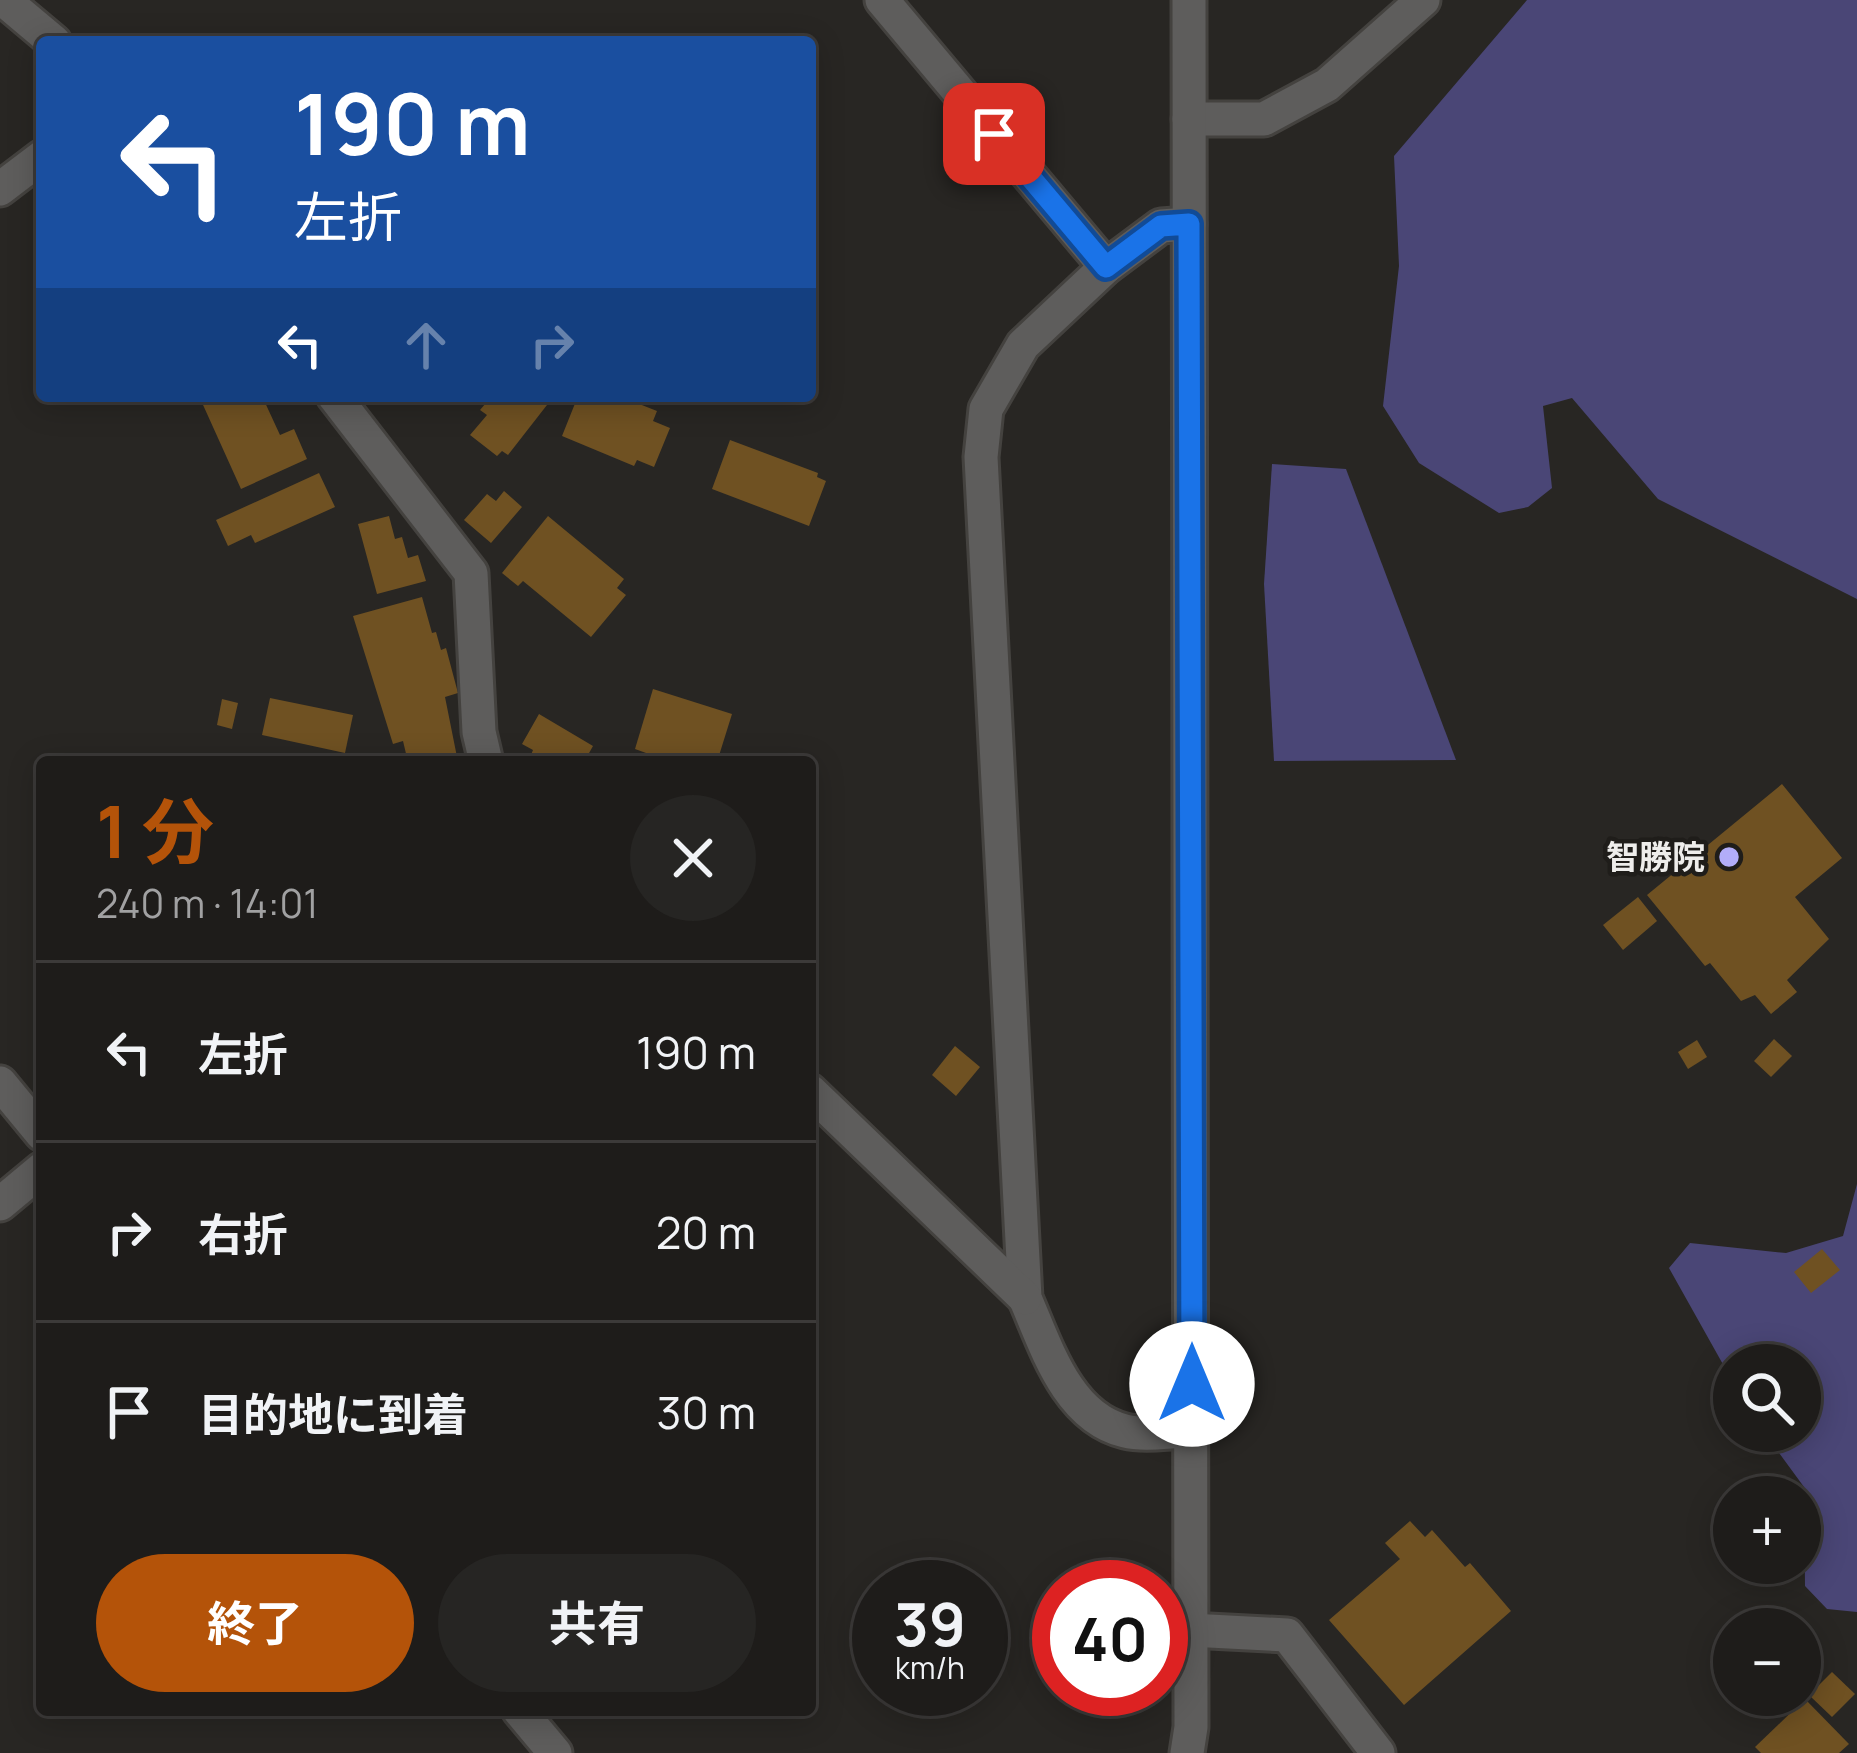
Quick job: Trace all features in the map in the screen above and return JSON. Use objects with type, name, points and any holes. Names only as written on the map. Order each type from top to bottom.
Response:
[{"type":"street","points":[[4,0],[47,36]]},
{"type":"street","points":[[882,0],[1106,267]]},
{"type":"street","points":[[1187,1753],[1192,1431],[1189,0]]},
{"type":"street","points":[[1189,119],[1264,119],[1327,86],[1423,0]]},
{"type":"street","points":[[0,189],[36,162]]},
{"type":"street","points":[[1189,224],[1161,226],[1106,267],[1023,345],[986,409],[981,457],[1025,1298],[1059,1375],[1092,1417],[1126,1432],[1192,1431]]},
{"type":"street","points":[[339,402],[471,573],[479,732],[485,756]]},
{"type":"street","points":[[0,1083],[36,1127]]},
{"type":"street","points":[[816,1097],[1025,1298]]},
{"type":"street","points":[[0,1204],[36,1174]]},
{"type":"street","points":[[1190,1630],[1287,1636],[1378,1753]]},
{"type":"street","points":[[524,1716],[555,1753]]},
{"type":"shaded area","points":[[1527,0],[1857,0],[1857,599],[1658,499],[1572,398],[1543,406],[1552,488],[1528,507],[1499,513],[1419,463],[1383,406],[1399,266],[1394,156]]},
{"type":"shaded area","points":[[1272,464],[1346,469],[1456,760],[1274,761],[1264,584]]},
{"type":"shaded area","points":[[1857,1184],[1857,1612],[1827,1609],[1805,1586],[1821,1584],[1821,1476],[1796,1476],[1778,1452],[1821,1452],[1821,1344],[1713,1347],[1669,1268],[1690,1243],[1786,1253],[1843,1236]]},
{"type":"building","points":[[202,402],[265,402],[280,435],[294,429],[307,459],[241,489]]},
{"type":"building","points":[[487,402],[549,402],[508,455],[502,451],[497,456],[470,435],[487,415],[480,410]]},
{"type":"building","points":[[576,402],[634,402],[657,411],[653,421],[670,428],[654,467],[637,460],[634,466],[562,436]]},
{"type":"building","points":[[730,440],[818,473],[826,481],[809,526],[712,489]]},
{"type":"building","points":[[319,473],[335,507],[255,543],[251,535],[228,546],[216,520]]},
{"type":"building","points":[[504,491],[522,507],[491,543],[464,520],[487,494],[496,501]]},
{"type":"building","points":[[389,516],[395,539],[402,537],[408,558],[418,555],[426,581],[377,594],[358,524]]},
{"type":"building","points":[[548,516],[624,579],[617,588],[626,595],[591,637],[523,581],[518,586],[502,573]]},
{"type":"building","points":[[422,597],[432,633],[436,632],[441,650],[446,648],[458,693],[445,697],[457,756],[407,756],[403,741],[393,744],[353,616]]},
{"type":"building","points":[[653,689],[732,714],[719,756],[654,756],[635,749]]},
{"type":"building","points":[[270,698],[353,715],[345,753],[262,735]]},
{"type":"building","points":[[222,699],[238,703],[232,729],[217,725]]},
{"type":"building","points":[[539,714],[593,746],[587,756],[533,756],[533,750],[522,744]]},
{"type":"building","points":[[1782,784],[1842,858],[1795,897],[1829,939],[1787,980],[1797,992],[1771,1014],[1755,995],[1741,1001],[1710,963],[1705,966],[1647,895]]},
{"type":"building","points":[[1638,897],[1657,921],[1623,950],[1603,925]]},
{"type":"building","points":[[1774,1039],[1792,1056],[1771,1077],[1754,1061]]},
{"type":"building","points":[[1697,1040],[1707,1057],[1688,1069],[1678,1052]]},
{"type":"building","points":[[955,1046],[980,1067],[956,1096],[932,1075]]},
{"type":"building","points":[[1822,1249],[1840,1270],[1811,1293],[1794,1272]]},
{"type":"building","points":[[1410,1521],[1425,1537],[1432,1530],[1465,1567],[1470,1563],[1511,1611],[1404,1705],[1329,1620],[1400,1559],[1385,1543]]},
{"type":"building","points":[[1832,1672],[1855,1694],[1832,1717],[1821,1706],[1821,1683]]},
{"type":"building","points":[[1821,1715],[1849,1744],[1839,1753],[1761,1753],[1755,1747],[1787,1716]]},
{"type":"place","name":"智勝院","points":[[1729,857]]},
{"type":"route","points":[[994,134],[1106,267],[1161,226],[1189,224],[1192,1384]]}]
